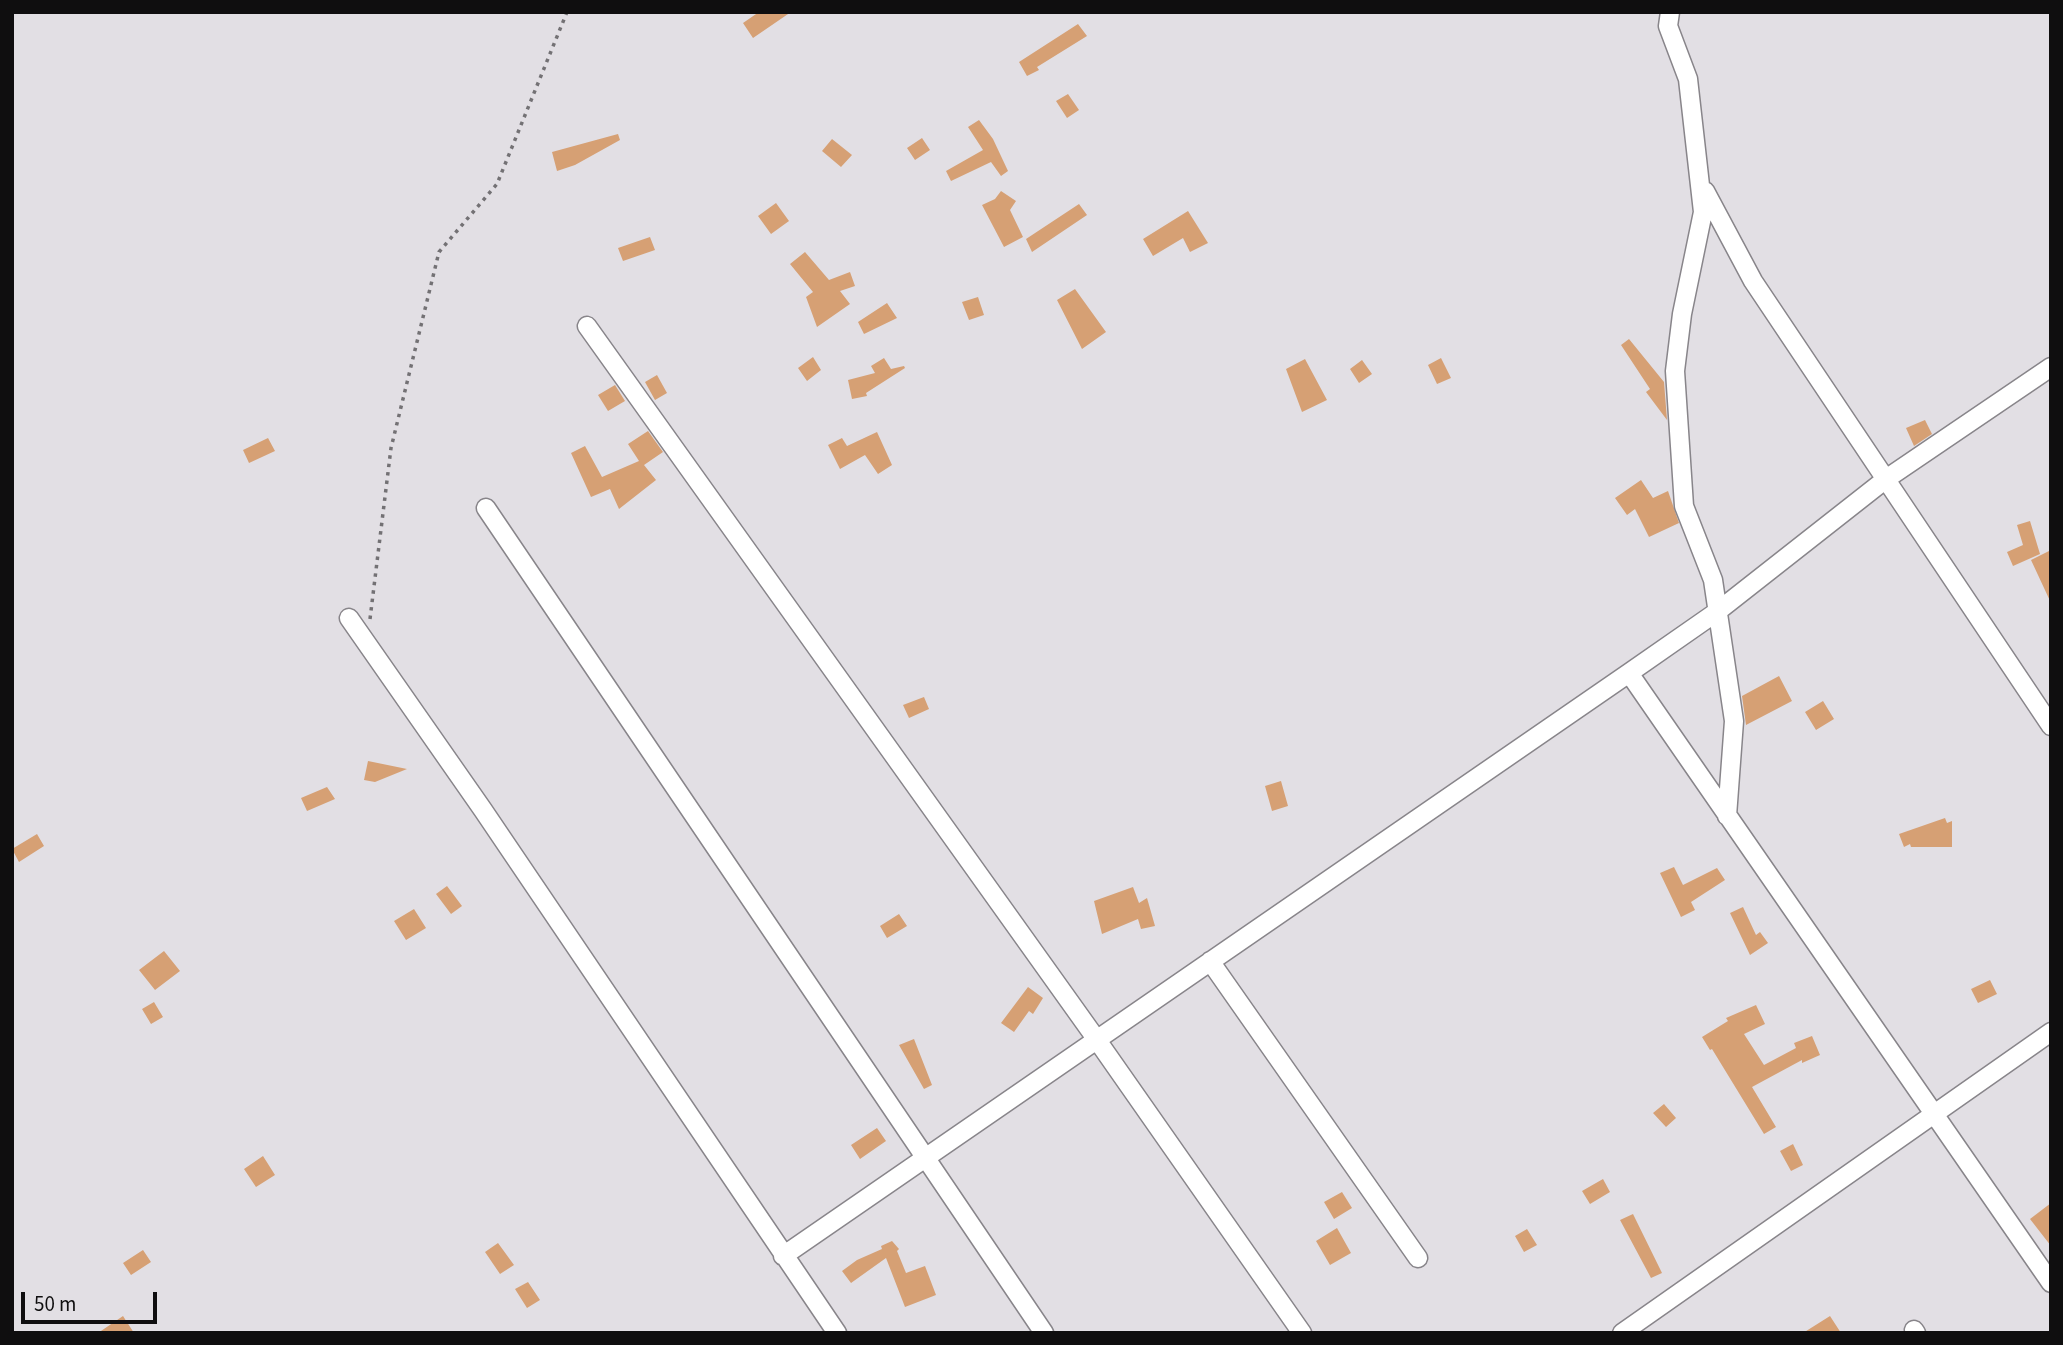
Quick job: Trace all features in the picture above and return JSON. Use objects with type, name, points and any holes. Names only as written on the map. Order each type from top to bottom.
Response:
[{"type":"street","points":[[1670,12],[1668,26],[1688,79],[1703,212],[1682,314],[1675,371],[1684,506],[1713,580],[1734,721],[1727,816]]},
{"type":"street","points":[[1699,181],[1753,281],[2051,726]]},
{"type":"street","points":[[587,326],[1097,1040],[1302,1333]]},
{"type":"street","points":[[783,1256],[1629,674],[1718,611],[1886,479],[2051,367]]},
{"type":"street","points":[[486,508],[1044,1333]]},
{"type":"street","points":[[349,618],[837,1333]]},
{"type":"street","points":[[1629,674],[2051,1283]]},
{"type":"street","points":[[1210,961],[1418,1258]]},
{"type":"street","points":[[1622,1333],[2051,1032]]},
{"type":"path","points":[[368,645],[391,448],[439,252],[497,184],[567,12]]},
{"type":"building","points":[[759,12],[791,12],[753,38],[743,23]]},
{"type":"building","points":[[1078,24],[1087,36],[1027,76],[1019,62]]},
{"type":"building","points":[[1068,94],[1079,110],[1067,118],[1056,101]]},
{"type":"building","points":[[979,120],[993,139],[1008,171],[1001,176],[991,162],[951,181],[946,171],[983,150],[968,127]]},
{"type":"building","points":[[618,134],[620,140],[575,165],[557,171],[552,152]]},
{"type":"building","points":[[922,138],[930,150],[915,160],[907,148]]},
{"type":"building","points":[[832,139],[852,155],[841,167],[822,151]]},
{"type":"building","points":[[1001,191],[1016,201],[1010,210],[1023,237],[1004,247],[982,205],[995,199]]},
{"type":"building","points":[[776,203],[789,221],[771,234],[758,216]]},
{"type":"building","points":[[1079,204],[1087,215],[1032,252],[1026,239]]},
{"type":"building","points":[[1188,211],[1208,243],[1190,252],[1183,238],[1153,256],[1143,239]]},
{"type":"building","points":[[650,237],[655,250],[623,261],[618,248]]},
{"type":"building","points":[[805,252],[829,280],[850,272],[855,286],[840,291],[850,304],[817,327],[806,297],[813,292],[790,264]]},
{"type":"building","points":[[1075,289],[1106,332],[1082,349],[1057,300]]},
{"type":"building","points":[[978,297],[984,315],[969,320],[962,302]]},
{"type":"building","points":[[887,303],[897,318],[864,334],[858,322]]},
{"type":"building","points":[[1629,339],[1664,382],[1667,420],[1646,392],[1650,389],[1621,345]]},
{"type":"building","points":[[813,357],[821,370],[807,381],[798,368]]},
{"type":"building","points":[[884,358],[891,369],[905,368],[866,393],[867,396],[852,399],[848,380],[875,373],[871,366]]},
{"type":"building","points":[[1441,358],[1451,378],[1437,384],[1428,365]]},
{"type":"building","points":[[1305,359],[1327,400],[1302,412],[1286,369]]},
{"type":"building","points":[[1362,360],[1372,374],[1359,383],[1350,369]]},
{"type":"building","points":[[657,375],[667,393],[655,400],[645,382]]},
{"type":"building","points":[[615,385],[625,401],[608,411],[598,395]]},
{"type":"building","points":[[1925,420],[1932,434],[1914,446],[1906,428]]},
{"type":"building","points":[[648,431],[663,452],[644,465],[656,480],[619,509],[610,489],[591,497],[571,453],[585,446],[602,477],[639,461],[628,444]]},
{"type":"building","points":[[877,432],[892,465],[878,474],[865,455],[840,469],[828,445],[842,438],[847,446]]},
{"type":"building","points":[[268,438],[275,451],[249,463],[243,450]]},
{"type":"building","points":[[1641,480],[1653,498],[1668,491],[1679,523],[1649,537],[1635,509],[1627,515],[1615,498]]},
{"type":"building","points":[[2030,521],[2040,554],[2013,566],[2007,552],[2023,545],[2017,525]]},
{"type":"building","points":[[2051,550],[2051,603],[2031,560]]},
{"type":"building","points":[[1779,676],[1792,701],[1746,725],[1742,696]]},
{"type":"building","points":[[924,697],[929,709],[909,718],[903,705]]},
{"type":"building","points":[[1823,701],[1834,719],[1816,730],[1805,712]]},
{"type":"building","points":[[368,761],[407,769],[375,782],[364,780]]},
{"type":"building","points":[[1281,781],[1288,806],[1272,811],[1265,786]]},
{"type":"building","points":[[327,787],[335,799],[307,811],[301,798]]},
{"type":"building","points":[[1945,818],[1947,823],[1952,821],[1952,847],[1911,847],[1910,844],[1904,847],[1899,834]]},
{"type":"building","points":[[37,834],[44,846],[19,862],[12,849]]},
{"type":"building","points":[[1674,867],[1683,885],[1717,868],[1725,880],[1691,902],[1695,910],[1681,917],[1660,873]]},
{"type":"building","points":[[447,886],[462,906],[451,914],[436,894]]},
{"type":"building","points":[[1133,887],[1139,903],[1147,898],[1155,926],[1141,929],[1138,919],[1102,934],[1094,901]]},
{"type":"building","points":[[1743,907],[1756,935],[1760,932],[1768,943],[1750,955],[1730,913]]},
{"type":"building","points":[[414,909],[426,928],[406,940],[394,921]]},
{"type":"building","points":[[899,914],[907,926],[887,938],[880,926]]},
{"type":"building","points":[[164,951],[180,971],[155,990],[139,970]]},
{"type":"building","points":[[1990,980],[1997,994],[1978,1003],[1971,989]]},
{"type":"building","points":[[1028,987],[1043,998],[1033,1014],[1029,1011],[1014,1032],[1001,1023]]},
{"type":"building","points":[[154,1002],[163,1017],[151,1024],[142,1009]]},
{"type":"building","points":[[1756,1005],[1765,1024],[1744,1034],[1764,1065],[1796,1048],[1794,1043],[1812,1036],[1820,1055],[1802,1063],[1802,1060],[1752,1087],[1776,1127],[1764,1134],[1702,1037],[1728,1021],[1726,1018]]},
{"type":"building","points":[[914,1039],[932,1085],[924,1089],[899,1045]]},
{"type":"building","points":[[1664,1104],[1676,1118],[1666,1127],[1653,1113]]},
{"type":"building","points":[[877,1128],[886,1141],[860,1159],[851,1145]]},
{"type":"building","points":[[1793,1144],[1803,1165],[1791,1171],[1780,1151]]},
{"type":"building","points":[[263,1156],[275,1175],[256,1187],[244,1169]]},
{"type":"building","points":[[1603,1179],[1610,1192],[1590,1204],[1582,1191]]},
{"type":"building","points":[[1342,1192],[1352,1208],[1334,1219],[1324,1202]]},
{"type":"building","points":[[2051,1203],[2051,1246],[2030,1219]]},
{"type":"building","points":[[1633,1214],[1662,1273],[1651,1278],[1620,1220]]},
{"type":"building","points":[[1337,1228],[1351,1253],[1330,1265],[1316,1241]]},
{"type":"building","points":[[1527,1229],[1537,1245],[1524,1252],[1515,1236]]},
{"type":"building","points":[[892,1241],[899,1249],[897,1251],[906,1273],[925,1266],[936,1295],[905,1307],[886,1258],[851,1283],[842,1271]]},
{"type":"building","points":[[498,1243],[514,1265],[500,1274],[485,1252]]},
{"type":"building","points":[[143,1250],[151,1262],[131,1275],[123,1263]]},
{"type":"building","points":[[528,1282],[540,1300],[527,1308],[515,1289]]},
{"type":"building","points":[[123,1316],[134,1333],[98,1333]]},
{"type":"building","points":[[1830,1316],[1841,1333],[1803,1333]]}]
